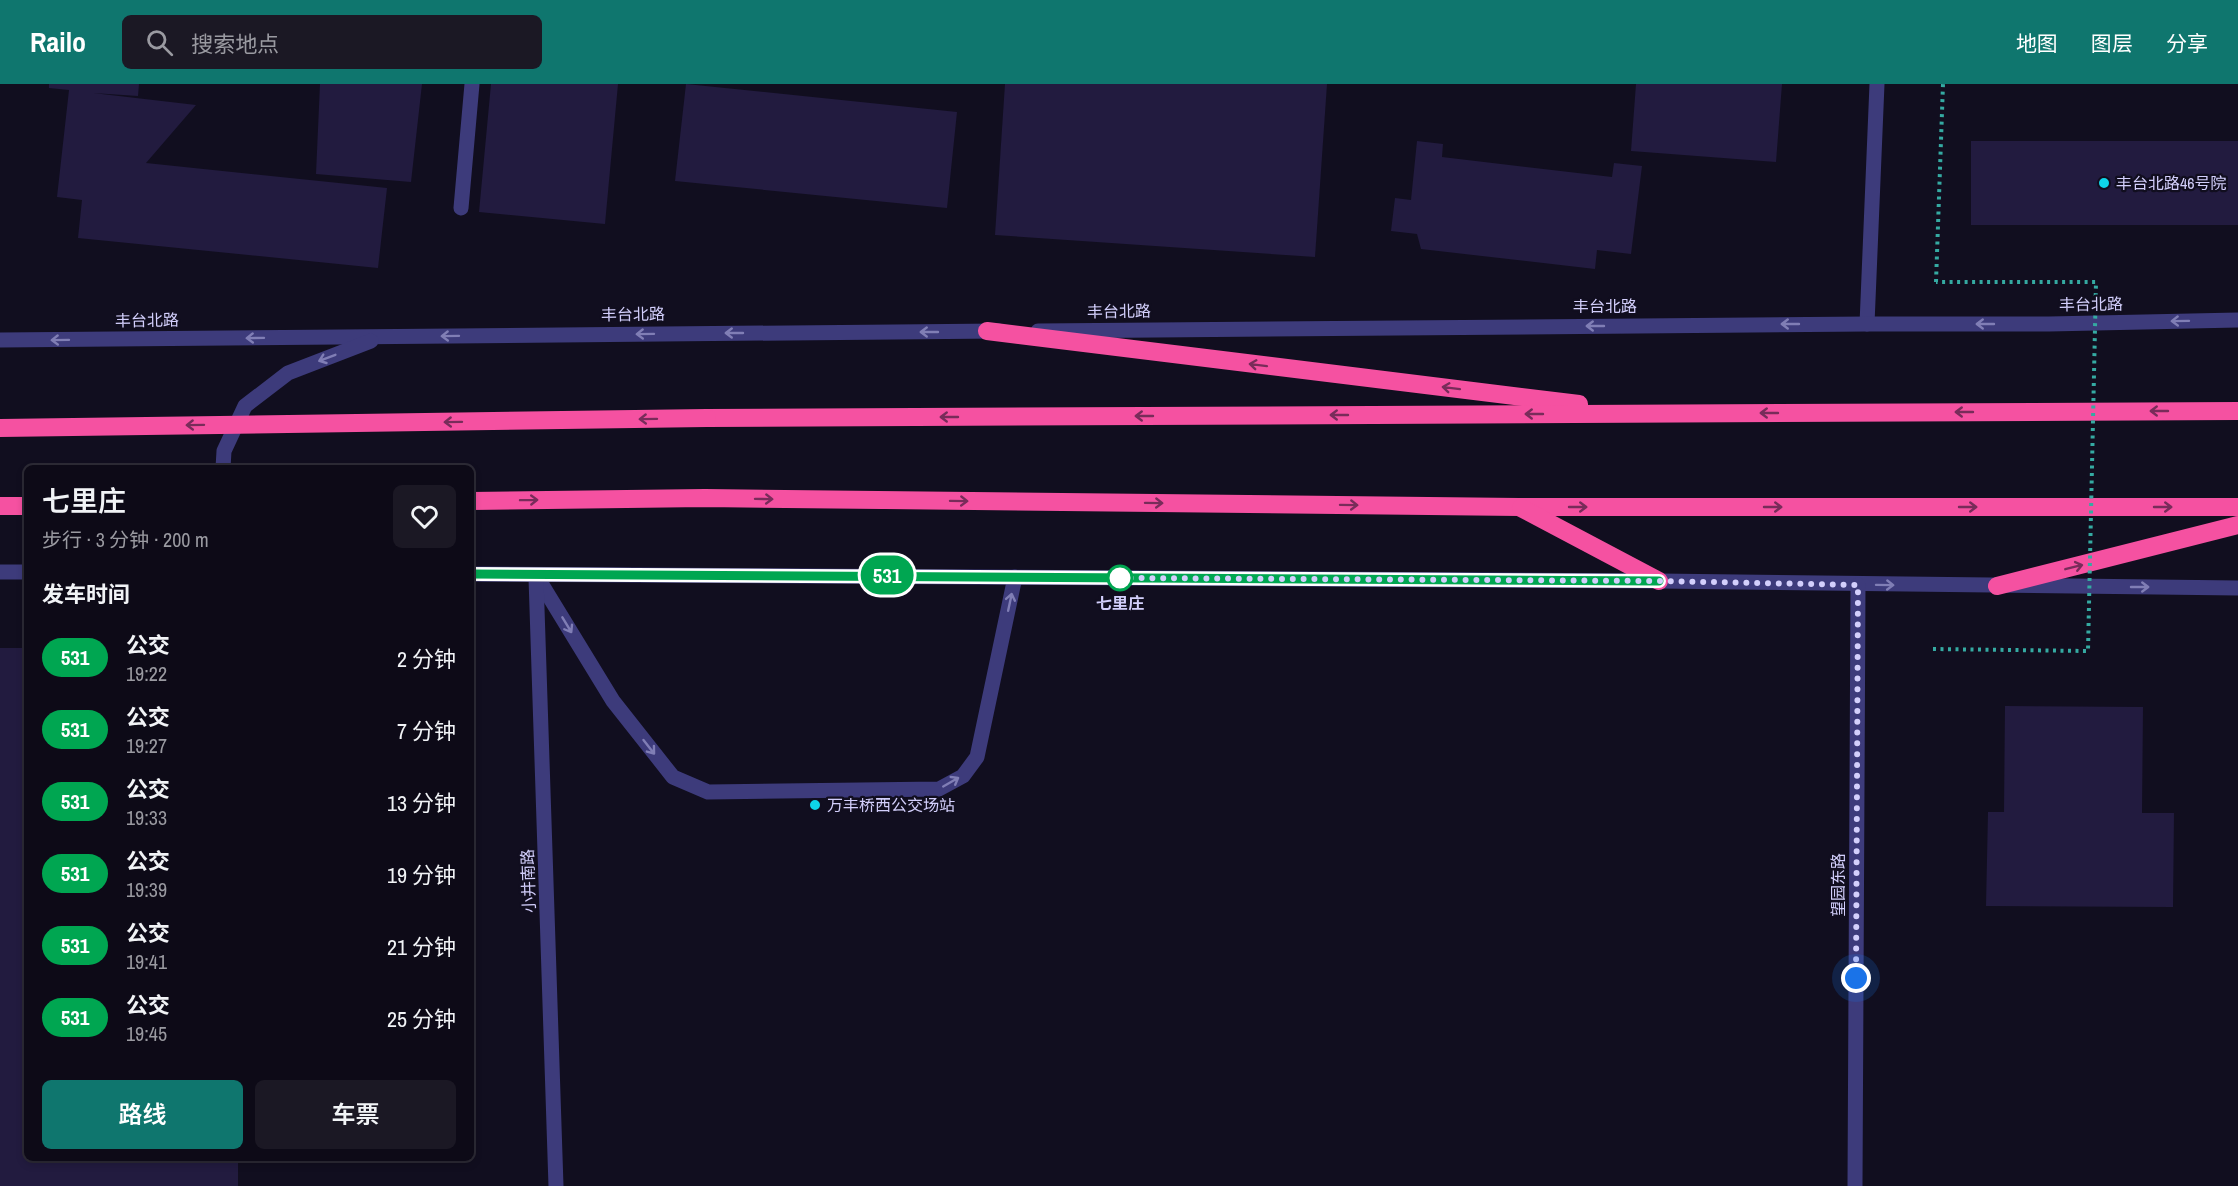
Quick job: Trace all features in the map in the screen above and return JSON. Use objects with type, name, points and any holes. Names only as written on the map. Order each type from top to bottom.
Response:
[{"type":"highway","points":[[987,331],[1655,414]]},
{"type":"highway","points":[[2198,411],[2238,404]]},
{"type":"highway","points":[[0,428],[707,418],[2238,411]]},
{"type":"highway","points":[[474,501],[705,498],[1520,507],[2238,507]]},
{"type":"highway","points":[[0,506],[24,506]]},
{"type":"highway","points":[[1520,507],[1659,581]]},
{"type":"highway","points":[[1997,586],[2238,525]]},
{"type":"street","points":[[460,208],[472,84]]},
{"type":"street","points":[[1866,324],[1877,84]]},
{"type":"street","name":"丰台北路","points":[[0,340],[2049,324],[2238,320]]},
{"type":"street","points":[[223,465],[224,451],[245,406],[288,372],[382,337]]},
{"type":"street","points":[[0,572],[24,572]]},
{"type":"street","points":[[474,574],[1659,581],[2238,588]]},
{"type":"street","points":[[536,575],[614,701],[673,777],[708,792],[939,789],[963,776],[977,757],[1015,577]]},
{"type":"street","name":"小井南路","points":[[536,575],[556,1186]]},
{"type":"street","name":"望园东路","points":[[1854,1186],[1858,585]]},
{"type":"path","points":[[1933,648],[2088,651],[2096,282],[1936,282],[1942,84]]},
{"type":"building","points":[[49,84],[139,84],[138,96],[93,93],[196,105],[146,163],[387,188],[378,268],[78,238],[82,200],[57,197],[69,90],[49,88]]},
{"type":"building","points":[[320,84],[422,84],[411,182],[316,174]]},
{"type":"building","points":[[491,84],[618,84],[605,224],[479,212]]},
{"type":"building","points":[[686,84],[957,112],[947,208],[675,181]]},
{"type":"building","points":[[1005,84],[1327,84],[1315,257],[995,235]]},
{"type":"building","points":[[1636,84],[1782,84],[1776,162],[1631,151]]},
{"type":"building","points":[[1417,141],[1443,144],[1442,157],[1612,177],[1614,163],[1642,166],[1631,254],[1597,250],[1595,269],[1421,249],[1417,234],[1391,231],[1395,198],[1411,200]]},
{"type":"building","name":"丰台北路46号院","points":[[1971,141],[2238,141],[2238,225],[1971,225]]},
{"type":"building","points":[[0,648],[24,648],[24,1161],[238,1161],[238,1186],[0,1186]]},
{"type":"building","points":[[2005,706],[2143,707],[2142,813],[2174,813],[2173,907],[1986,906],[1988,812],[2004,812]]},
{"type":"bus line","name":"531","points":[[474,574],[1659,581]]},
{"type":"place","name":"丰台北路46号院","points":[[2104,183]]},
{"type":"place","name":"七里庄","points":[[1120,578]]},
{"type":"place","name":"万丰桥西公交场站","points":[[815,805]]},
{"type":"route","points":[[1120,578],[1659,581],[1858,585],[1856,978]]}]
